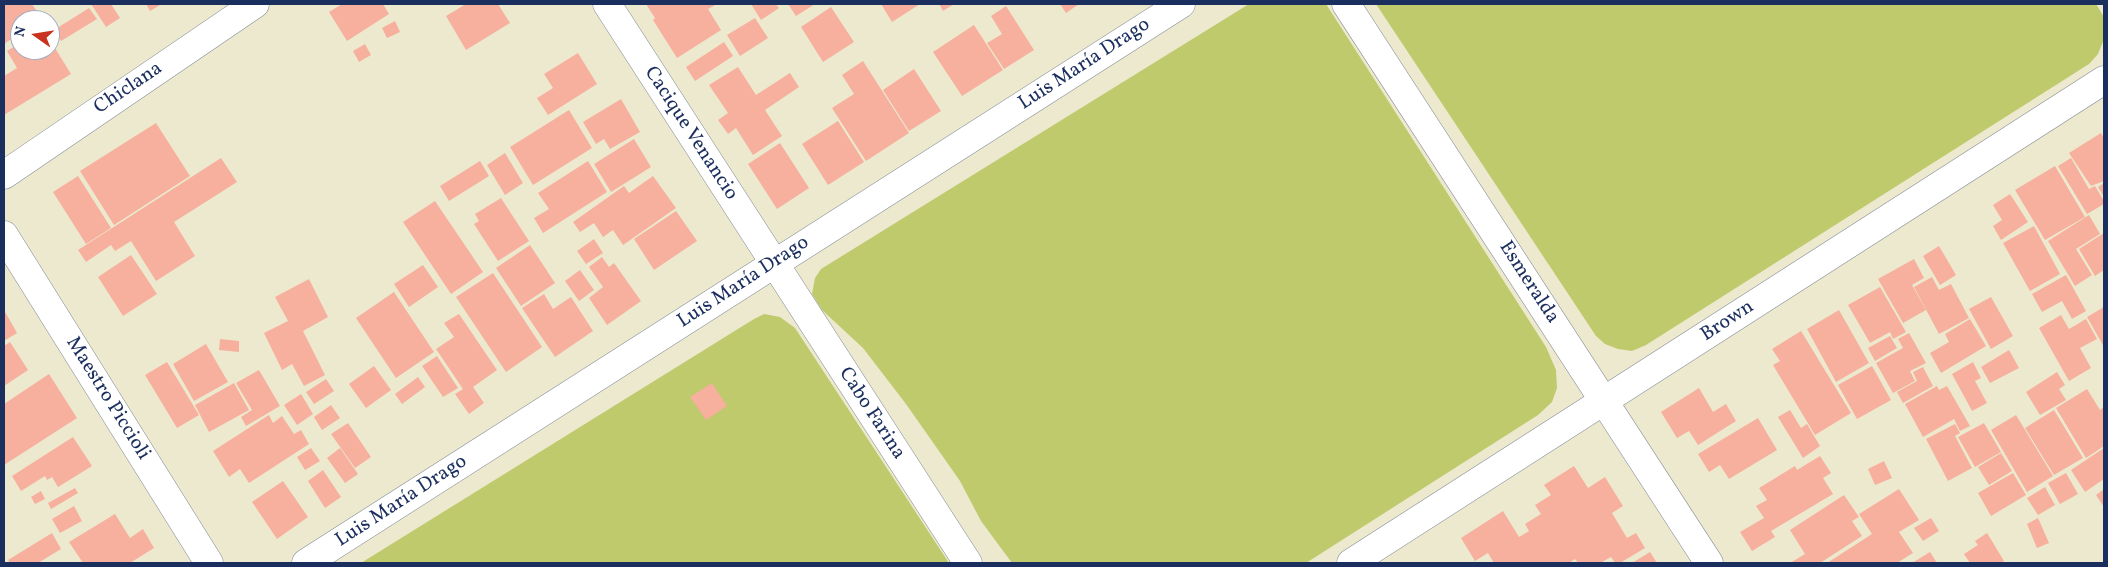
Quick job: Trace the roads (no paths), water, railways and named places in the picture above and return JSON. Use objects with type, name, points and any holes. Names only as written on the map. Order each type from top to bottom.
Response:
[{"type":"street","name":"Chiclana","points":[[4,175],[255,4]]},
{"type":"street","name":"Cacique Venancio","points":[[607,4],[774,264]]},
{"type":"street","name":"Luis María Drago","points":[[306,563],[1181,4]]},
{"type":"street","name":"Esmeralda","points":[[1346,4],[1709,563]]},
{"type":"street","name":"Brown","points":[[1350,563],[2104,80]]},
{"type":"street","name":"Maestro Piccioli","points":[[4,235],[209,563]]},
{"type":"street","name":"Cabo Farina","points":[[774,264],[968,563]]}]
